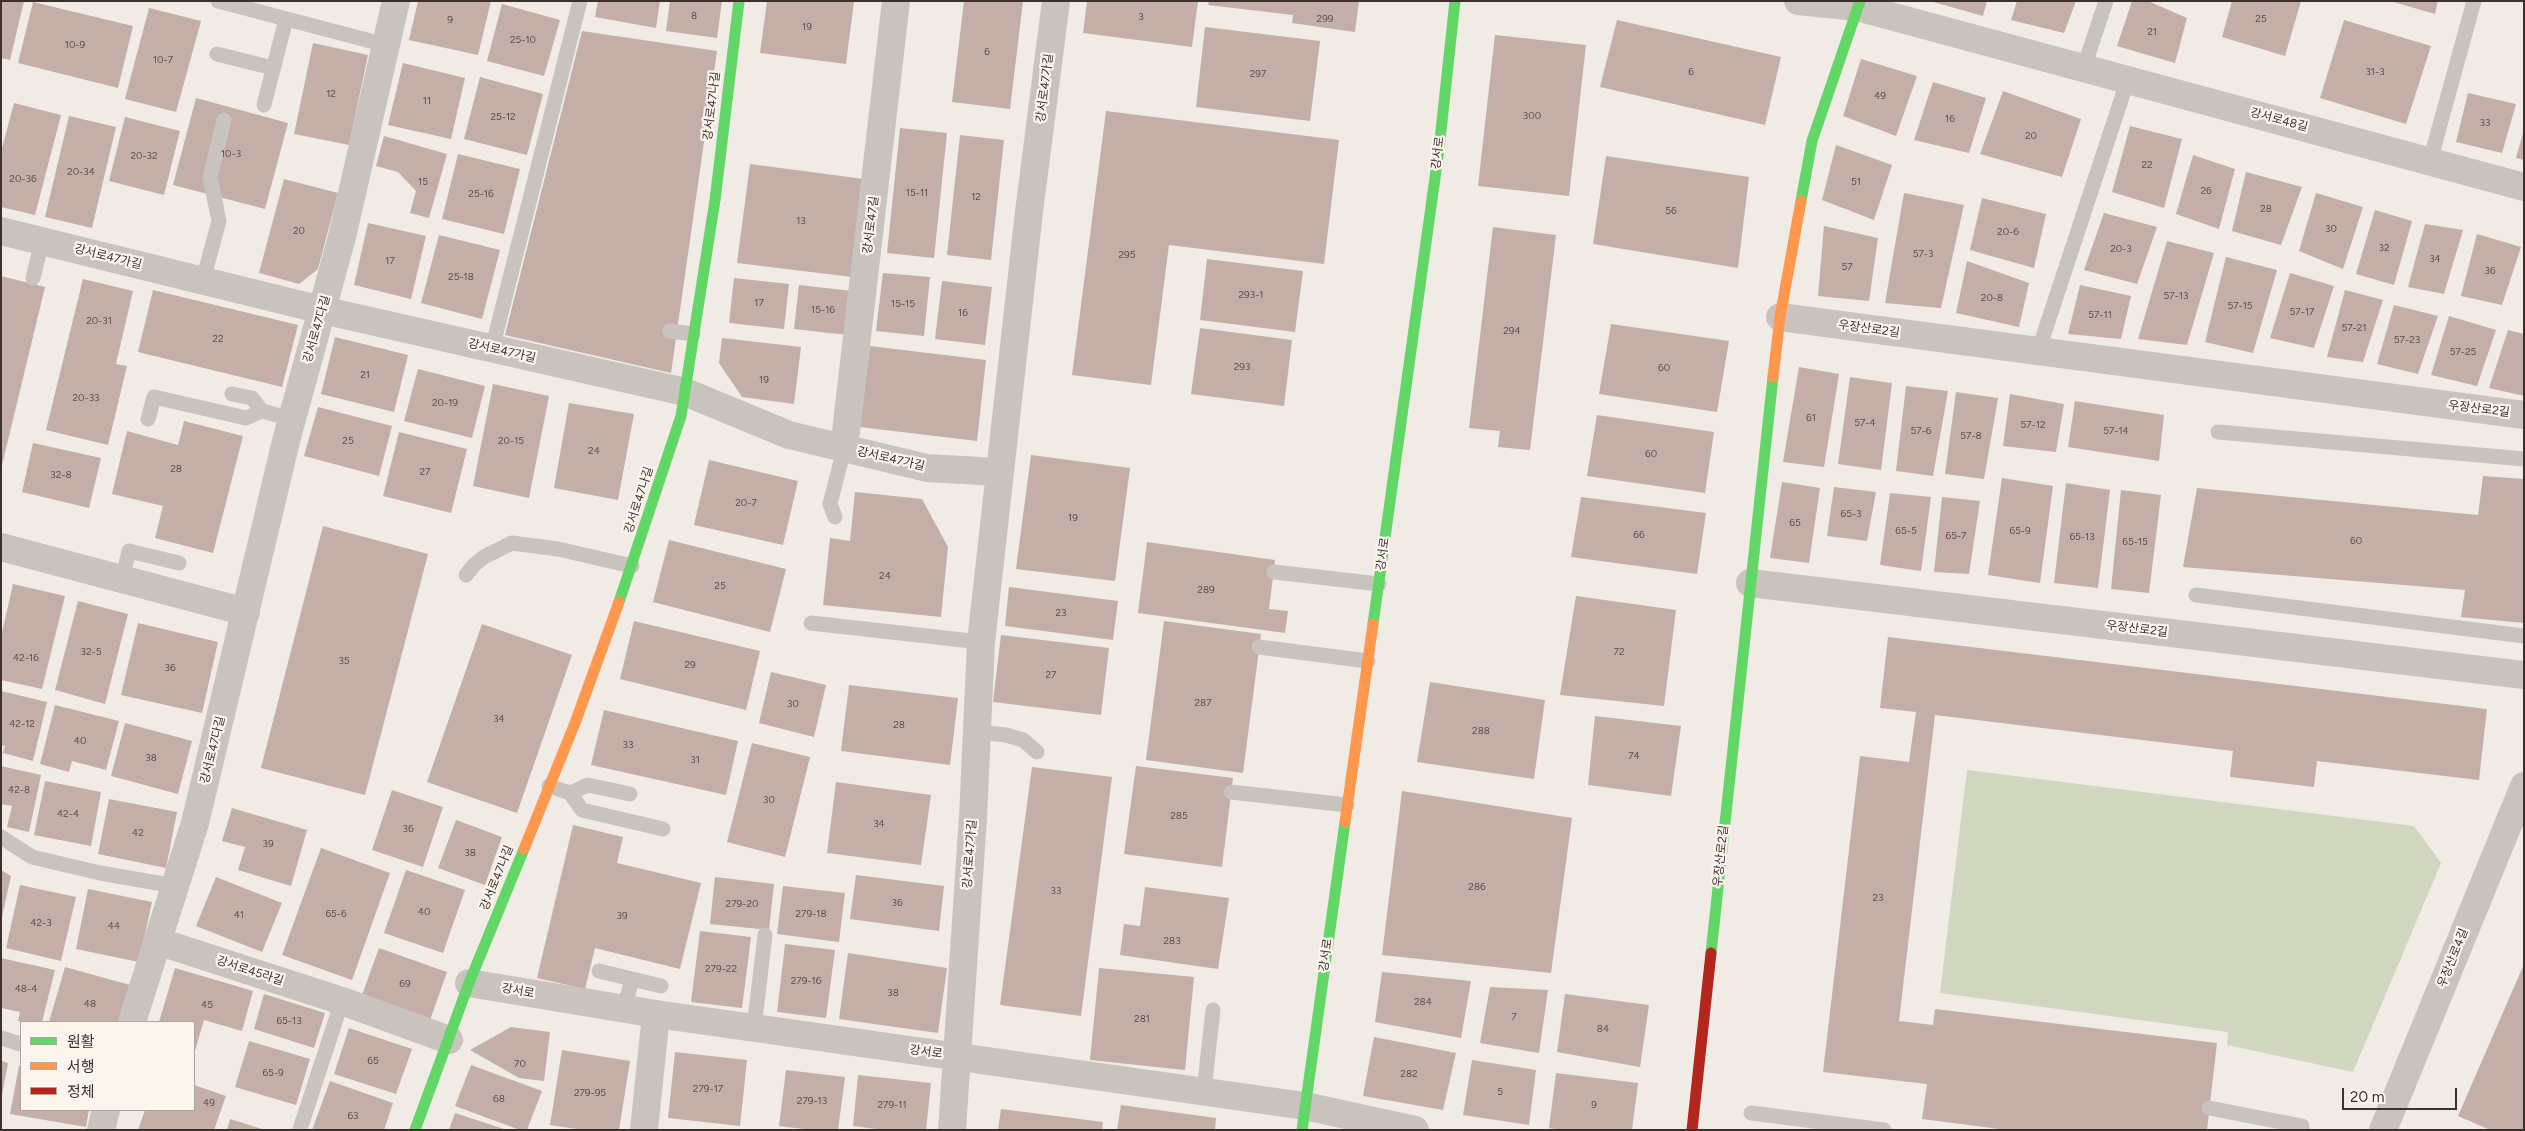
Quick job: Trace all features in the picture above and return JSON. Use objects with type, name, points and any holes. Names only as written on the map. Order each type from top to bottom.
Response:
[{"type":"street","name":"강서로47다길","points":[[132,1021],[195,823],[292,419],[342,236],[396,1]]},
{"type":"street","name":"강서로47나길","points":[[469,983],[575,723],[632,566],[681,416],[714,200],[739,1]]},
{"type":"street","name":"강서로47길","points":[[844,448],[896,1]]},
{"type":"street","name":"강서로47가길","points":[[952,1130],[977,732],[980,642],[1029,212],[1056,1]]},
{"type":"street","name":"강서로","points":[[469,983],[656,1014],[1204,1091],[1304,1118],[1439,149],[1455,1]]},
{"type":"street","name":"강서로48길","points":[[1798,1],[1859,4],[2524,187]]},
{"type":"street","name":"우장산로2길","points":[[1692,1130],[1780,317],[1812,141],[1859,4]]},
{"type":"street","name":"강서로47가길","points":[[1,231],[322,310],[685,392],[790,435],[927,468],[999,472]]},
{"type":"street","name":"우장산로2길","points":[[1780,317],[2524,415]]},
{"type":"street","points":[[1,548],[246,612]]},
{"type":"street","name":"우장산로2길","points":[[1750,583],[2524,675]]},
{"type":"street","name":"우장산로4길","points":[[2383,1130],[2524,786]]},
{"type":"street","name":"강서로45라길","points":[[157,941],[342,1001],[449,1040]]},
{"type":"street","points":[[415,1130],[469,983]]},
{"type":"street","points":[[644,1130],[656,1014]]},
{"type":"street","points":[[101,1130],[106,1111]]},
{"type":"street","points":[[1304,1118],[1415,1130]]},
{"type":"lane","points":[[218,1],[386,45]]},
{"type":"lane","points":[[492,349],[580,1]]},
{"type":"lane","points":[[2084,67],[2106,1]]},
{"type":"lane","points":[[2430,161],[2474,1]]},
{"type":"lane","points":[[264,105],[286,19]]},
{"type":"lane","points":[[217,54],[273,68]]},
{"type":"lane","points":[[2038,352],[2128,79]]},
{"type":"lane","points":[[203,280],[219,221],[210,177],[224,120]]},
{"type":"lane","points":[[33,278],[42,241]]},
{"type":"lane","points":[[670,331],[693,334]]},
{"type":"lane","points":[[232,394],[252,398],[262,411],[292,419]]},
{"type":"lane","points":[[148,419],[154,396],[246,418],[262,411]]},
{"type":"lane","points":[[2218,432],[2524,459]]},
{"type":"lane","points":[[835,517],[830,504],[844,448]]},
{"type":"lane","points":[[466,575],[484,557],[512,543],[558,549],[632,566]]},
{"type":"lane","points":[[122,579],[129,551],[179,563]]},
{"type":"lane","points":[[1274,572],[1379,584]]},
{"type":"lane","points":[[2196,595],[2524,636]]},
{"type":"lane","points":[[812,623],[980,642]]},
{"type":"lane","points":[[1259,647],[1368,661]]},
{"type":"lane","points":[[977,732],[1006,735],[1023,740],[1037,752]]},
{"type":"lane","points":[[570,793],[588,785],[630,794]]},
{"type":"lane","points":[[549,786],[570,793],[582,810],[663,829]]},
{"type":"lane","points":[[1231,792],[1347,805]]},
{"type":"lane","points":[[1,837],[32,857],[100,873],[175,886]]},
{"type":"lane","points":[[754,1028],[766,935]]},
{"type":"lane","points":[[599,971],[660,986]]},
{"type":"lane","points":[[624,1009],[632,979]]},
{"type":"lane","points":[[300,1129],[342,1001]]},
{"type":"lane","points":[[1204,1091],[1213,1010]]},
{"type":"lane","points":[[1,1038],[20,1044]]},
{"type":"lane","points":[[2209,1108],[2302,1126],[2302,1130]]},
{"type":"lane","points":[[1751,1113],[1884,1130]]},
{"type":"green space","points":[[1967,770],[2414,826],[2441,863],[2353,1072],[2227,1045],[2228,1032],[1940,993]]},
{"type":"building","points":[[1,1],[24,1],[10,60],[1,58]]},
{"type":"building","points":[[418,1],[491,1],[478,55],[409,40]]},
{"type":"building","points":[[598,1],[660,1],[656,28],[595,17]]},
{"type":"building","points":[[670,1],[722,1],[717,38],[666,31]]},
{"type":"building","points":[[767,1],[854,1],[846,64],[760,53]]},
{"type":"building","points":[[964,1],[1023,1],[1010,109],[952,102]]},
{"type":"building","points":[[1087,1],[1198,1],[1192,47],[1083,33]]},
{"type":"building","points":[[1209,1],[1359,1],[1355,32],[1292,23],[1293,15],[1208,5]]},
{"type":"building","points":[[1930,1],[1987,1],[1983,16]]},
{"type":"building","points":[[2017,1],[2076,1],[2064,33],[2011,20]]},
{"type":"building","points":[[2132,1],[2148,1],[2187,18],[2175,63],[2117,46]]},
{"type":"building","points":[[2232,1],[2301,1],[2285,56],[2222,37]]},
{"type":"building","points":[[2390,1],[2438,1],[2435,14]]},
{"type":"building","points":[[33,2],[133,26],[118,88],[18,63]]},
{"type":"building","points":[[502,4],[560,20],[544,76],[487,61]]},
{"type":"building","points":[[149,8],[201,21],[176,112],[125,99]]},
{"type":"building","points":[[1617,20],[1781,57],[1765,125],[1600,87]]},
{"type":"building","points":[[2344,20],[2431,46],[2406,124],[2320,98]]},
{"type":"building","points":[[1205,27],[1320,41],[1310,121],[1196,107]]},
{"type":"building","points":[[582,31],[717,51],[671,373],[505,335]]},
{"type":"building","points":[[1495,35],[1586,45],[1569,196],[1478,186]]},
{"type":"building","points":[[313,43],[368,55],[349,145],[294,134]]},
{"type":"building","points":[[1861,59],[1917,76],[1896,136],[1843,116]]},
{"type":"building","points":[[403,63],[465,78],[451,139],[388,125]]},
{"type":"building","points":[[480,77],[543,94],[527,155],[464,139]]},
{"type":"building","points":[[1933,82],[1986,98],[1969,153],[1914,140]]},
{"type":"building","points":[[2003,91],[2081,119],[2062,177],[1980,154]]},
{"type":"building","points":[[2468,93],[2516,104],[2502,153],[2456,142]]},
{"type":"building","points":[[196,98],[288,123],[265,209],[173,185]]},
{"type":"building","points":[[14,103],[61,115],[35,215],[1,207],[1,152]]},
{"type":"building","points":[[1106,111],[1339,140],[1324,264],[1169,245],[1151,385],[1072,375]]},
{"type":"building","points":[[69,116],[116,127],[92,228],[45,217]]},
{"type":"building","points":[[125,117],[180,131],[164,195],[109,181]]},
{"type":"building","points":[[2130,126],[2182,139],[2164,208],[2112,192]]},
{"type":"building","points":[[900,128],[947,133],[934,258],[887,253]]},
{"type":"building","points":[[2524,133],[2524,160],[2516,158]]},
{"type":"building","points":[[960,135],[1004,140],[991,260],[947,255]]},
{"type":"building","points":[[384,136],[447,154],[429,218],[410,213],[416,191],[398,172],[376,166]]},
{"type":"building","points":[[1836,145],[1892,165],[1874,220],[1822,200]]},
{"type":"building","points":[[458,154],[520,169],[504,234],[442,219]]},
{"type":"building","points":[[2193,155],[2235,169],[2219,229],[2176,214]]},
{"type":"building","points":[[1606,156],[1749,177],[1738,268],[1593,244]]},
{"type":"building","points":[[750,164],[864,179],[852,277],[737,263]]},
{"type":"building","points":[[2246,172],[2302,187],[2281,245],[2232,231]]},
{"type":"building","points":[[284,179],[338,193],[318,269],[299,284],[259,273]]},
{"type":"building","points":[[1904,193],[1964,205],[1941,308],[1885,303]]},
{"type":"building","points":[[2316,193],[2363,207],[2343,269],[2299,251]]},
{"type":"building","points":[[1982,198],[2046,214],[2034,268],[1970,250]]},
{"type":"building","points":[[2375,210],[2412,221],[2394,285],[2356,274]]},
{"type":"building","points":[[2104,213],[2157,227],[2137,284],[2084,270]]},
{"type":"building","points":[[368,223],[426,236],[411,299],[354,285]]},
{"type":"building","points":[[2425,224],[2463,230],[2444,294],[2408,287]]},
{"type":"building","points":[[1824,226],[1878,238],[1869,301],[1818,296]]},
{"type":"building","points":[[1493,227],[1556,235],[1530,450],[1498,447],[1500,431],[1469,428]]},
{"type":"building","points":[[2477,234],[2521,247],[2502,305],[2461,296]]},
{"type":"building","points":[[439,235],[500,250],[482,319],[421,303]]},
{"type":"building","points":[[2167,241],[2214,253],[2187,345],[2138,339]]},
{"type":"building","points":[[2226,257],[2277,270],[2253,353],[2205,342]]},
{"type":"building","points":[[1207,259],[1303,271],[1295,332],[1200,320]]},
{"type":"building","points":[[1967,261],[2029,283],[2019,327],[1956,313]]},
{"type":"building","points":[[883,273],[930,277],[924,336],[876,331]]},
{"type":"building","points":[[2290,273],[2334,286],[2314,348],[2270,338]]},
{"type":"building","points":[[1,276],[45,287],[2,465],[1,465]]},
{"type":"building","points":[[734,278],[789,284],[784,329],[729,323]]},
{"type":"building","points":[[83,279],[133,291],[116,364],[127,366],[108,445],[46,430]]},
{"type":"building","points":[[942,281],[992,287],[985,345],[935,339]]},
{"type":"building","points":[[799,285],[852,291],[847,335],[794,329]]},
{"type":"building","points":[[2080,285],[2131,296],[2121,339],[2068,334]]},
{"type":"building","points":[[153,290],[298,325],[282,387],[138,352]]},
{"type":"building","points":[[2345,290],[2383,300],[2363,362],[2327,357]]},
{"type":"building","points":[[2394,305],[2438,316],[2418,374],[2377,364]]},
{"type":"building","points":[[2449,316],[2496,330],[2477,386],[2431,375]]},
{"type":"building","points":[[1611,324],[1729,341],[1717,412],[1599,394]]},
{"type":"building","points":[[1200,328],[1292,340],[1284,406],[1191,394]]},
{"type":"building","points":[[2508,330],[2524,334],[2524,396],[2489,388]]},
{"type":"building","points":[[335,337],[408,355],[394,412],[321,394]]},
{"type":"building","points":[[722,338],[801,347],[794,404],[742,397],[719,363]]},
{"type":"building","points":[[870,346],[986,360],[977,441],[860,427]]},
{"type":"building","points":[[1799,367],[1839,374],[1824,467],[1783,462]]},
{"type":"building","points":[[418,369],[485,386],[472,438],[404,421]]},
{"type":"building","points":[[1850,377],[1892,383],[1881,470],[1838,464]]},
{"type":"building","points":[[493,384],[549,396],[529,498],[473,486]]},
{"type":"building","points":[[1906,386],[1948,391],[1933,476],[1896,471]]},
{"type":"building","points":[[1956,392],[1998,398],[1984,479],[1945,474]]},
{"type":"building","points":[[2010,394],[2064,404],[2056,452],[2003,446]]},
{"type":"building","points":[[2075,401],[2164,415],[2159,461],[2068,447]]},
{"type":"building","points":[[569,403],[634,414],[618,500],[554,488]]},
{"type":"building","points":[[318,407],[392,426],[379,476],[304,456]]},
{"type":"building","points":[[1597,415],[1714,432],[1705,493],[1587,476]]},
{"type":"building","points":[[184,421],[243,436],[213,553],[155,538],[163,506],[112,494],[127,431],[178,445]]},
{"type":"building","points":[[399,432],[467,449],[451,513],[383,496]]},
{"type":"building","points":[[33,443],[101,458],[89,508],[22,492]]},
{"type":"building","points":[[1031,455],[1130,468],[1115,581],[1016,569]]},
{"type":"building","points":[[709,460],[798,481],[783,545],[694,525]]},
{"type":"building","points":[[2483,476],[2524,479],[2524,623],[2461,617],[2465,590],[2183,567],[2197,488],[2478,515]]},
{"type":"building","points":[[2002,478],[2053,486],[2040,583],[1988,575]]},
{"type":"building","points":[[1782,482],[1820,488],[1809,563],[1770,558]]},
{"type":"building","points":[[2066,483],[2110,490],[2098,588],[2054,583]]},
{"type":"building","points":[[1834,487],[1876,492],[1867,541],[1827,536]]},
{"type":"building","points":[[2121,490],[2161,495],[2149,593],[2111,589]]},
{"type":"building","points":[[855,492],[922,499],[948,547],[941,617],[823,605],[830,538],[850,541]]},
{"type":"building","points":[[1890,493],[1931,497],[1921,571],[1880,565]]},
{"type":"building","points":[[1581,497],[1706,513],[1697,574],[1571,557]]},
{"type":"building","points":[[1942,497],[1980,501],[1969,574],[1934,572]]},
{"type":"building","points":[[323,526],[428,554],[365,795],[261,768]]},
{"type":"building","points":[[669,540],[786,569],[770,632],[653,602]]},
{"type":"building","points":[[1147,542],[1275,560],[1269,609],[1288,611],[1285,633],[1138,613]]},
{"type":"building","points":[[13,584],[65,596],[42,689],[1,680],[1,637]]},
{"type":"building","points":[[1009,587],[1118,601],[1113,640],[1005,626]]},
{"type":"building","points":[[1576,596],[1676,610],[1664,706],[1560,695]]},
{"type":"building","points":[[78,601],[128,614],[105,704],[55,690]]},
{"type":"building","points":[[634,621],[760,651],[746,710],[620,679]]},
{"type":"building","points":[[1164,621],[1261,634],[1243,773],[1146,760]]},
{"type":"building","points":[[138,623],[218,642],[202,713],[121,695]]},
{"type":"building","points":[[482,624],[572,655],[517,813],[427,782]]},
{"type":"building","points":[[1001,635],[1109,648],[1101,715],[993,702]]},
{"type":"building","points":[[1888,637],[2487,709],[2479,780],[2317,761],[2314,787],[2230,777],[2233,751],[1935,715],[1899,1021],[1933,1025],[1935,1009],[2217,1043],[2207,1130],[2007,1130],[1922,1119],[1927,1084],[1823,1072],[1860,756],[1909,762],[1916,712],[1880,708]]},
{"type":"building","points":[[771,672],[826,685],[814,737],[759,723]]},
{"type":"building","points":[[1430,682],[1545,700],[1534,779],[1417,762]]},
{"type":"building","points":[[849,685],[958,698],[950,765],[841,751]]},
{"type":"building","points":[[1,691],[47,702],[33,761],[3,753],[5,746],[1,745]]},
{"type":"building","points":[[55,705],[119,721],[106,770],[72,761],[69,772],[40,764]]},
{"type":"building","points":[[604,710],[738,741],[726,795],[591,765]]},
{"type":"building","points":[[1595,716],[1681,726],[1671,796],[1588,785]]},
{"type":"building","points":[[125,723],[192,741],[178,794],[111,776]]},
{"type":"building","points":[[752,743],[810,757],[785,857],[727,842]]},
{"type":"building","points":[[1,766],[41,775],[29,832],[7,827],[12,806],[1,804]]},
{"type":"building","points":[[1136,766],[1233,778],[1222,867],[1124,854]]},
{"type":"building","points":[[1032,767],[1112,777],[1081,1016],[1000,1005]]},
{"type":"building","points":[[45,781],[101,792],[91,846],[34,835]]},
{"type":"building","points":[[836,782],[931,795],[921,865],[827,853]]},
{"type":"building","points":[[392,790],[443,807],[423,867],[372,850]]},
{"type":"building","points":[[1402,791],[1572,818],[1551,973],[1382,955]]},
{"type":"building","points":[[109,799],[177,812],[166,868],[98,854]]},
{"type":"building","points":[[232,808],[307,830],[291,886],[238,870],[245,847],[222,841]]},
{"type":"building","points":[[456,820],[502,837],[485,885],[438,868]]},
{"type":"building","points":[[573,825],[623,837],[617,863],[701,883],[680,969],[595,948],[585,989],[537,978]]},
{"type":"building","points":[[321,848],[390,873],[352,980],[282,955]]},
{"type":"building","points":[[1,870],[11,876],[2,917],[1,917]]},
{"type":"building","points":[[406,870],[465,890],[443,953],[384,933]]},
{"type":"building","points":[[856,875],[944,886],[939,931],[850,919]]},
{"type":"building","points":[[216,877],[282,903],[262,952],[196,926]]},
{"type":"building","points":[[715,877],[774,884],[769,930],[710,924]]},
{"type":"building","points":[[20,885],[76,897],[61,961],[6,948]]},
{"type":"building","points":[[783,886],[845,893],[839,942],[777,934]]},
{"type":"building","points":[[1145,887],[1229,898],[1218,969],[1120,955],[1124,924],[1140,926]]},
{"type":"building","points":[[88,889],[152,902],[139,962],[76,949]]},
{"type":"building","points":[[700,931],[751,937],[742,1008],[691,1002]]},
{"type":"building","points":[[785,944],[835,950],[826,1018],[777,1012]]},
{"type":"building","points":[[379,948],[447,972],[430,1020],[362,995]]},
{"type":"building","points":[[848,953],[947,968],[938,1033],[839,1019]]},
{"type":"building","points":[[1,958],[55,970],[42,1021],[18,1021],[20,1012],[1,1008]]},
{"type":"building","points":[[2524,964],[2524,1130],[2490,1130],[2458,1116]]},
{"type":"building","points":[[65,967],[130,985],[119,1021],[49,1021]]},
{"type":"building","points":[[175,968],[253,991],[242,1031],[204,1020],[195,1051],[195,1021],[159,1021]]},
{"type":"building","points":[[1099,968],[1194,977],[1185,1070],[1090,1060]]},
{"type":"building","points":[[1382,972],[1471,981],[1461,1038],[1375,1022]]},
{"type":"building","points":[[1490,987],[1548,990],[1539,1053],[1480,1043]]},
{"type":"building","points":[[264,994],[325,1013],[314,1048],[254,1029]]},
{"type":"building","points":[[1565,994],[1649,1005],[1640,1067],[1557,1052]]},
{"type":"building","points":[[511,1027],[550,1032],[544,1081],[519,1078],[470,1050]]},
{"type":"building","points":[[349,1028],[412,1049],[396,1094],[334,1074]]},
{"type":"building","points":[[1374,1037],[1456,1053],[1443,1110],[1363,1096]]},
{"type":"building","points":[[249,1041],[310,1059],[296,1105],[235,1087]]},
{"type":"building","points":[[562,1050],[630,1061],[619,1130],[583,1130],[550,1125]]},
{"type":"building","points":[[675,1052],[747,1060],[740,1126],[668,1118]]},
{"type":"building","points":[[1472,1060],[1536,1070],[1529,1125],[1463,1115]]},
{"type":"building","points":[[1,1061],[8,1063],[2,1095],[1,1095]]},
{"type":"building","points":[[471,1065],[542,1091],[527,1130],[520,1130],[455,1106]]},
{"type":"building","points":[[19,1066],[20,1111],[89,1111],[86,1127],[10,1114]]},
{"type":"building","points":[[786,1070],[845,1077],[838,1130],[812,1130],[779,1126]]},
{"type":"building","points":[[1556,1073],[1638,1083],[1632,1130],[1561,1130],[1549,1128]]},
{"type":"building","points":[[858,1075],[931,1083],[926,1130],[885,1130],[853,1126]]},
{"type":"building","points":[[330,1081],[393,1103],[384,1130],[312,1130]]},
{"type":"building","points":[[195,1085],[226,1096],[214,1130],[138,1130],[145,1111],[195,1111]]},
{"type":"building","points":[[1121,1105],[1216,1118],[1215,1130],[1117,1130]]},
{"type":"building","points":[[1001,1109],[1103,1122],[1102,1130],[998,1130]]},
{"type":"building","points":[[455,1113],[504,1129],[504,1130],[449,1130]]},
{"type":"building","points":[[230,1119],[262,1129],[262,1130],[227,1130]]},
{"type":"traffic: fast","points":[[619,602],[681,416],[715,200],[739,1]]},
{"type":"traffic: fast","points":[[1373,624],[1439,149],[1455,1]]},
{"type":"traffic: fast","points":[[1801,201],[1812,141],[1860,1]]},
{"type":"traffic: fast","points":[[1711,953],[1773,377]]},
{"type":"traffic: fast","points":[[1302,1130],[1345,822]]},
{"type":"traffic: fast","points":[[415,1130],[469,983],[524,849]]},
{"type":"traffic: slow","points":[[1773,377],[1780,317],[1801,201]]},
{"type":"traffic: slow","points":[[524,849],[575,723],[619,602]]},
{"type":"traffic: slow","points":[[1345,822],[1373,624]]},
{"type":"traffic: jam","points":[[1692,1130],[1711,953]]}]
